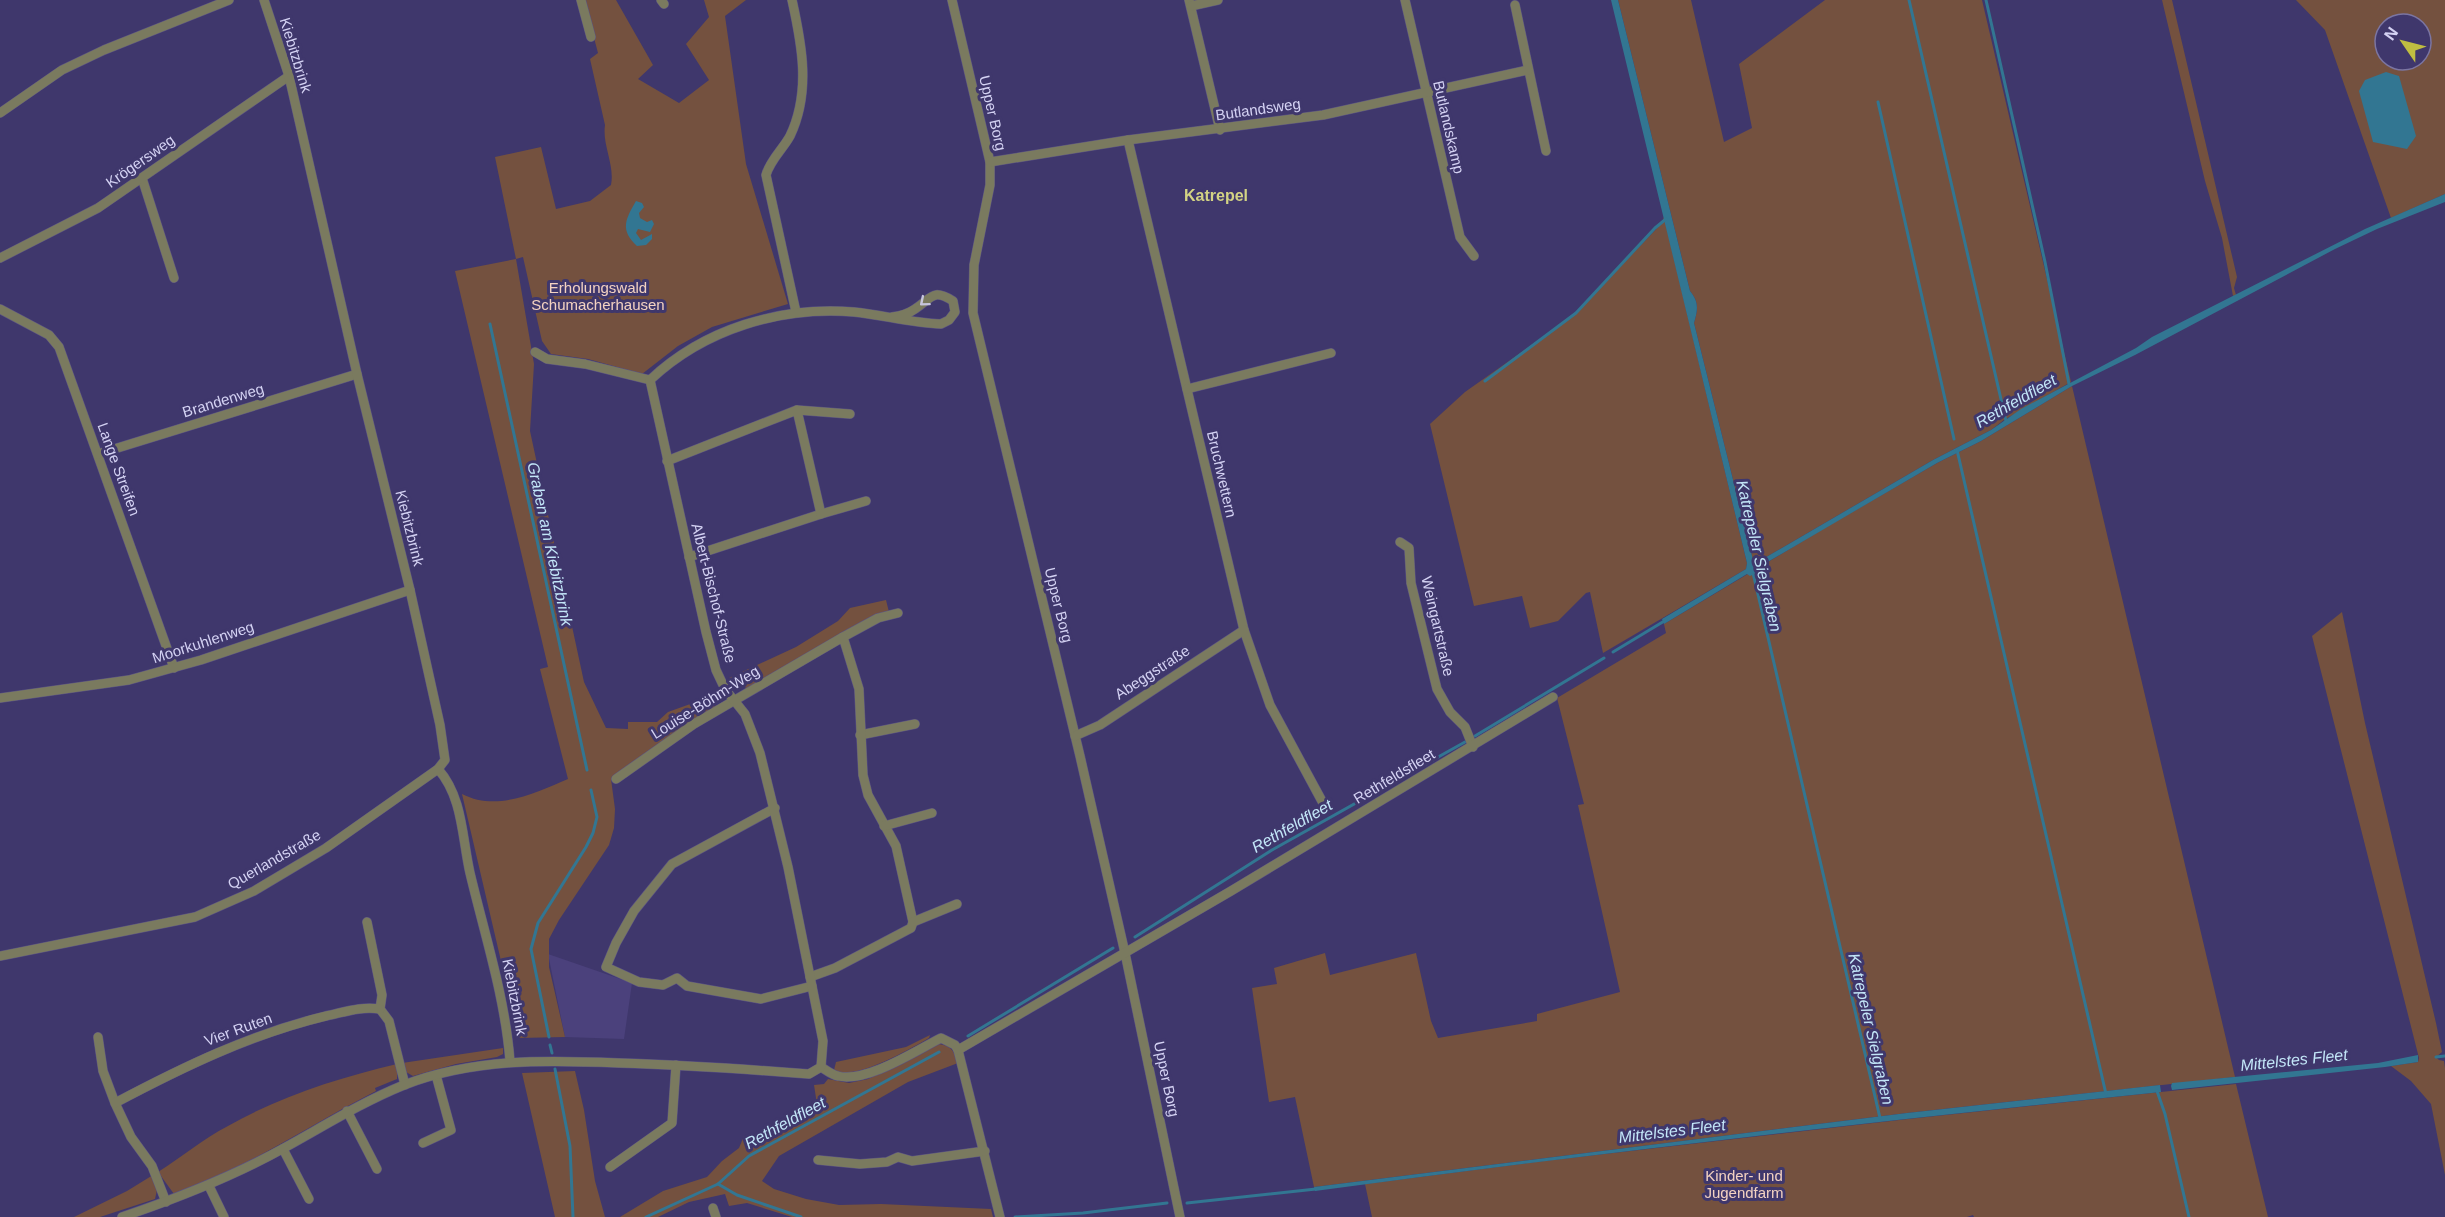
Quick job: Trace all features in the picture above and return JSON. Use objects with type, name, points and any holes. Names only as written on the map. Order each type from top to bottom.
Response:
[{"type":"street","points":[[0,113],[62,70],[104,50],[229,0]]},
{"type":"street","name":"Kiebitzbrink","points":[[264,0],[289,76],[357,374],[410,590],[445,751],[445,760],[438,769],[453,790],[468,863],[502,997],[510,1061]]},
{"type":"street","points":[[581,0],[591,37]]},
{"type":"street","points":[[792,0],[803,63],[799,106],[790,136],[768,168],[766,175],[796,312]]},
{"type":"street","name":"Upper Borg","points":[[952,0],[990,162],[990,185],[974,265],[973,313],[1125,953],[1180,1217]]},
{"type":"street","points":[[1218,0],[1190,3],[1220,130]]},
{"type":"street","name":"Butlandskamp","points":[[1405,0],[1460,237],[1474,256]]},
{"type":"street","points":[[1515,5],[1546,151]]},
{"type":"street","name":"Butlandsweg","points":[[990,162],[1128,140],[1323,115],[1528,70]]},
{"type":"street","name":"Krögersweg","points":[[0,258],[98,208],[289,76]]},
{"type":"street","name":"Bruchwettern","points":[[1128,140],[1244,630],[1270,705],[1323,803]]},
{"type":"street","points":[[142,178],[174,278]]},
{"type":"street","points":[[535,352],[547,359],[585,364],[650,380],[674,359],[729,329],[796,312],[827,311],[941,324],[949,320],[955,312],[953,301],[943,294],[937,294],[931,296],[915,310],[892,317]]},
{"type":"street","name":"Lange Streifen","points":[[0,309],[49,335],[59,347],[174,668]]},
{"type":"street","points":[[955,312],[973,313]]},
{"type":"street","points":[[1187,389],[1331,353]]},
{"type":"street","name":"Brandenweg","points":[[98,454],[357,374]]},
{"type":"street","name":"Albert-Bischof-Straße","points":[[650,380],[716,670],[724,688],[745,714],[752,729],[775,808],[823,1041],[822,1063]]},
{"type":"street","points":[[797,410],[821,514]]},
{"type":"street","points":[[667,460],[797,410],[850,414]]},
{"type":"street","points":[[689,557],[866,501]]},
{"type":"street","name":"Weingartstraße","points":[[1400,542],[1409,548],[1411,583],[1437,689],[1450,712],[1465,727],[1473,747]]},
{"type":"street","name":"Moorkuhlenweg","points":[[0,698],[129,680],[174,668],[410,590]]},
{"type":"street","name":"Louise-Böhm-Weg","points":[[616,779],[641,763],[666,742],[734,700],[878,618],[898,613]]},
{"type":"street","name":"Abeggstraße","points":[[1075,736],[1100,725],[1244,630]]},
{"type":"street","points":[[775,808],[672,864],[634,911],[606,967],[639,982],[663,985],[677,978],[687,986],[760,999],[811,982],[911,928],[913,922],[896,846],[868,795],[863,775],[859,689],[843,637]]},
{"type":"street","name":"Rethfeldsfleet","points":[[958,1050],[1473,747],[1553,697]]},
{"type":"street","points":[[860,735],[915,723]]},
{"type":"street","name":"Querlandstraße","points":[[0,956],[195,917],[255,891],[326,848],[438,769]]},
{"type":"street","points":[[884,826],[932,813]]},
{"type":"street","points":[[913,922],[957,904]]},
{"type":"street","points":[[366,922],[382,995],[380,1009],[389,1021],[405,1085]]},
{"type":"street","name":"Vier Ruten","points":[[115,1103],[212,1054],[274,1031],[363,1007],[380,1009]]},
{"type":"street","points":[[98,1037],[103,1071],[115,1103],[131,1137],[152,1166],[166,1202]]},
{"type":"street","points":[[123,1217],[209,1186],[283,1149],[347,1111],[405,1085],[477,1065],[510,1061],[565,1061],[676,1065],[809,1074],[822,1063],[836,1076],[852,1077],[882,1068],[940,1038],[955,1045],[958,1050],[1000,1217]]},
{"type":"street","points":[[610,1167],[672,1123],[676,1065]]},
{"type":"street","points":[[423,1143],[451,1130],[436,1075]]},
{"type":"street","points":[[347,1111],[377,1169]]},
{"type":"street","points":[[283,1149],[309,1199]]},
{"type":"street","points":[[819,1160],[860,1164],[887,1162],[898,1157],[912,1161],[985,1151]]},
{"type":"street","points":[[209,1186],[224,1217]]},
{"type":"shaded area","points":[[548,954],[632,983],[624,1039],[565,1037]]},
{"type":"green space","name":"Erholungswald Schumacherhausen","points":[[584,0],[616,0],[653,65],[638,79],[679,103],[709,80],[686,44],[709,17],[704,0],[746,0],[725,16],[746,164],[788,304],[712,327],[678,346],[642,374],[588,359],[551,354],[542,341],[523,257],[516,259],[495,157],[541,147],[556,209],[590,201],[611,185],[605,125],[590,59],[598,53]]},
{"type":"green space","points":[[1618,0],[1691,0],[1724,142],[1752,128],[1739,64],[1825,0],[1982,0],[2071,382],[1756,563],[1753,560],[1694,323],[1696,302],[1690,291]]},
{"type":"green space","points":[[2162,0],[2172,0],[2237,277],[2234,288],[2236,295],[2233,296],[2222,238],[2205,181]]},
{"type":"green space","points":[[2296,0],[2445,0],[2445,194],[2391,218],[2325,30]]},
{"type":"green space","points":[[1664,217],[1747,563],[1746,569],[1603,653],[1590,592],[1586,593],[1558,621],[1530,628],[1522,596],[1474,606],[1430,424],[1465,392],[1574,315],[1661,224]]},
{"type":"green space","points":[[516,259],[534,364],[530,431],[584,682],[606,728],[628,729],[628,722],[657,722],[668,712],[707,698],[718,707],[611,779],[615,809],[614,828],[609,845],[549,939],[549,967],[565,1037],[519,1038],[462,794],[475,799],[502,801],[529,795],[568,779],[540,669],[548,667],[455,271]]},
{"type":"green space","points":[[2072,386],[2235,1077],[1907,1113],[1314,1187],[1295,1097],[1269,1102],[1252,988],[1277,984],[1274,968],[1325,953],[1330,975],[1416,953],[1431,1021],[1438,1038],[1537,1021],[1537,1014],[1620,992],[1578,805],[1584,804],[1557,698],[1666,633],[1664,624],[1823,529],[1937,463],[1981,441]]},
{"type":"green space","points":[[886,600],[889,612],[748,689],[729,678],[796,647],[838,621],[850,608]]},
{"type":"green space","points":[[2342,612],[2365,723],[2436,1023],[2442,1052],[2436,1057],[2444,1061],[2445,1175],[2431,1104],[2411,1081],[2391,1066],[2418,1062],[2419,1058],[2312,636]]},
{"type":"green space","points":[[930,1035],[929,1038],[882,1063],[855,1072],[843,1073],[834,1070],[836,1062],[906,1047]]},
{"type":"green space","points":[[939,1044],[952,1050],[958,1063],[908,1082],[779,1156],[762,1181],[774,1189],[806,1199],[839,1205],[881,1204],[991,1209],[993,1217],[792,1217],[747,1203],[729,1206],[725,1194],[689,1202],[658,1217],[620,1217],[663,1191],[707,1177],[739,1148],[744,1136],[765,1142],[818,1111],[814,1085],[824,1084],[828,1079],[849,1083],[868,1079]]},
{"type":"green space","points":[[503,1048],[503,1054],[497,1057],[456,1064],[413,1076],[406,1072],[402,1063]]},
{"type":"green space","points":[[397,1064],[397,1079],[375,1088],[376,1091],[201,1184],[174,1194],[158,1172],[201,1142],[248,1115],[332,1082]]},
{"type":"green space","points":[[575,1071],[584,1110],[595,1181],[605,1217],[555,1217],[522,1073]]},
{"type":"green space","name":"Kinder- und Jugendfarm","points":[[2236,1084],[2268,1217],[1974,1217],[1973,1215],[1967,1217],[1372,1217],[1365,1184],[1908,1119]]},
{"type":"green space","points":[[153,1175],[157,1190],[155,1199],[100,1217],[74,1217],[127,1191]]},
{"type":"water","points":[[1611,0],[1618,0],[1690,291],[1696,302],[1694,323],[1753,560],[1756,563],[1933,460],[1991,430],[2021,409],[2136,348],[2152,337],[2365,229],[2445,194],[2445,202],[2377,229],[2335,249],[2072,386],[1981,441],[1937,463],[1759,567],[1756,573],[1750,576],[1747,574],[1664,624],[1662,619],[1746,569],[1747,563]]},
{"type":"water","points":[[2386,72],[2399,76],[2416,136],[2407,149],[2373,142],[2359,91],[2365,80]]},
{"type":"water","points":[[636,201],[642,203],[644,207],[639,213],[640,218],[647,222],[652,220],[654,224],[650,232],[638,229],[636,233],[641,240],[652,234],[652,239],[646,245],[637,246],[626,230],[627,219]]},
{"type":"water","points":[[2418,1055],[2418,1062],[2385,1067],[2172,1090],[2171,1086],[2172,1083],[2378,1063]]},
{"type":"water","points":[[2160,1085],[2161,1092],[1738,1138],[1315,1191],[1314,1187],[1907,1113]]},
{"type":"waterway","points":[[1909,0],[2006,421]]},
{"type":"waterway","points":[[1986,0],[2045,262],[2069,384]]},
{"type":"waterway","points":[[1878,102],[1954,439]]},
{"type":"waterway","points":[[1485,381],[1576,313],[1666,219]]},
{"type":"waterway","name":"Graben am Kiebitzbrink","points":[[490,324],[587,770]]},
{"type":"waterway","points":[[1957,450],[2106,1094]]},
{"type":"waterway","name":"Katrepeler Sielgraben","points":[[1753,573],[1880,1118]]},
{"type":"waterway","name":"Rethfeldfleet","points":[[1613,652],[1666,620]]},
{"type":"waterway","name":"Rethfeldfleet","points":[[1475,736],[1604,658]]},
{"type":"waterway","name":"Rethfeldfleet","points":[[1135,937],[1272,850],[1465,742]]},
{"type":"waterway","name":"Graben am Kiebitzbrink","points":[[549,1037],[531,949],[538,923],[593,833],[597,817],[591,790]]},
{"type":"waterway","name":"Rethfeldfleet","points":[[968,1036],[1113,948]]},
{"type":"waterway","name":"Graben am Kiebitzbrink","points":[[550,1045],[552,1053]]},
{"type":"waterway","name":"Rethfeldfleet","points":[[646,1217],[718,1184],[749,1156],[939,1052]]},
{"type":"waterway","name":"Mittelstes Fleet","points":[[2436,1057],[2445,1056]]},
{"type":"waterway","name":"Graben am Kiebitzbrink","points":[[555,1069],[570,1146],[573,1217]]},
{"type":"waterway","points":[[2157,1091],[2165,1114],[2189,1217]]},
{"type":"waterway","name":"Mittelstes Fleet","points":[[718,1184],[737,1195],[801,1217]]},
{"type":"waterway","name":"Mittelstes Fleet","points":[[1187,1203],[1316,1189]]},
{"type":"waterway","name":"Mittelstes Fleet","points":[[1015,1217],[1083,1213],[1167,1203]]},
{"type":"district","name":"Katrepel","points":[[1216,195]]}]
